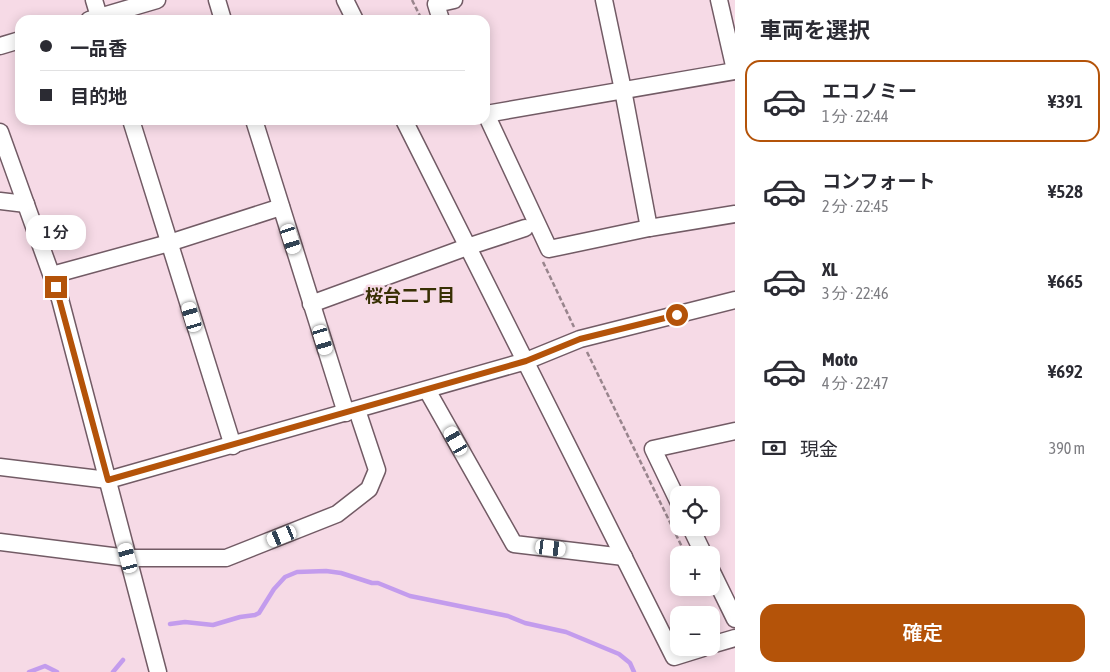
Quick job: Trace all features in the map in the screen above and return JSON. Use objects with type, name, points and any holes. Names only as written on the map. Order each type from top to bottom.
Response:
[{"type":"street","points":[[94,0],[96,15]]},
{"type":"street","points":[[109,15],[157,0]]},
{"type":"street","points":[[217,0],[222,15]]},
{"type":"street","points":[[345,0],[352,15]]},
{"type":"street","points":[[439,15],[436,4],[454,0]]},
{"type":"street","points":[[604,0],[649,228]]},
{"type":"street","points":[[490,112],[735,71],[720,0]]},
{"type":"street","points":[[0,46],[15,42]]},
{"type":"street","points":[[490,122],[549,249],[649,228],[735,214]]},
{"type":"street","points":[[133,125],[233,446]]},
{"type":"street","points":[[0,542],[128,558],[226,558],[337,514],[369,489],[377,470],[351,412],[311,304],[256,125]]},
{"type":"street","points":[[406,125],[670,648]]},
{"type":"street","points":[[0,132],[60,299],[158,672]]},
{"type":"street","points":[[0,200],[26,204]]},
{"type":"street","points":[[52,275],[169,243],[281,207]]},
{"type":"street","points":[[311,304],[467,247],[525,228]]},
{"type":"street","points":[[0,467],[108,480],[233,446],[526,361],[580,339],[735,300]]},
{"type":"street","points":[[427,390],[514,544],[624,557]]},
{"type":"street","points":[[671,486],[653,449],[735,431]]},
{"type":"street","points":[[720,588],[735,619]]},
{"type":"street","points":[[720,642],[735,638]]},
{"type":"path","points":[[412,0],[420,15]]},
{"type":"waterway","points":[[170,624],[185,622],[213,625],[240,617],[255,615],[259,613],[274,589],[285,577],[297,572],[326,571],[378,583],[410,596],[508,616],[525,623],[566,632],[619,654],[630,663],[634,672]]},
{"type":"waterway","points":[[113,672],[123,660]]},
{"type":"waterway","points":[[29,672],[45,666],[57,672]]},
{"type":"district","name":"桜台二丁目","points":[[410,295]]},
{"type":"route","points":[[56,287],[108,480],[233,446],[526,361],[580,339],[677,315]]}]
